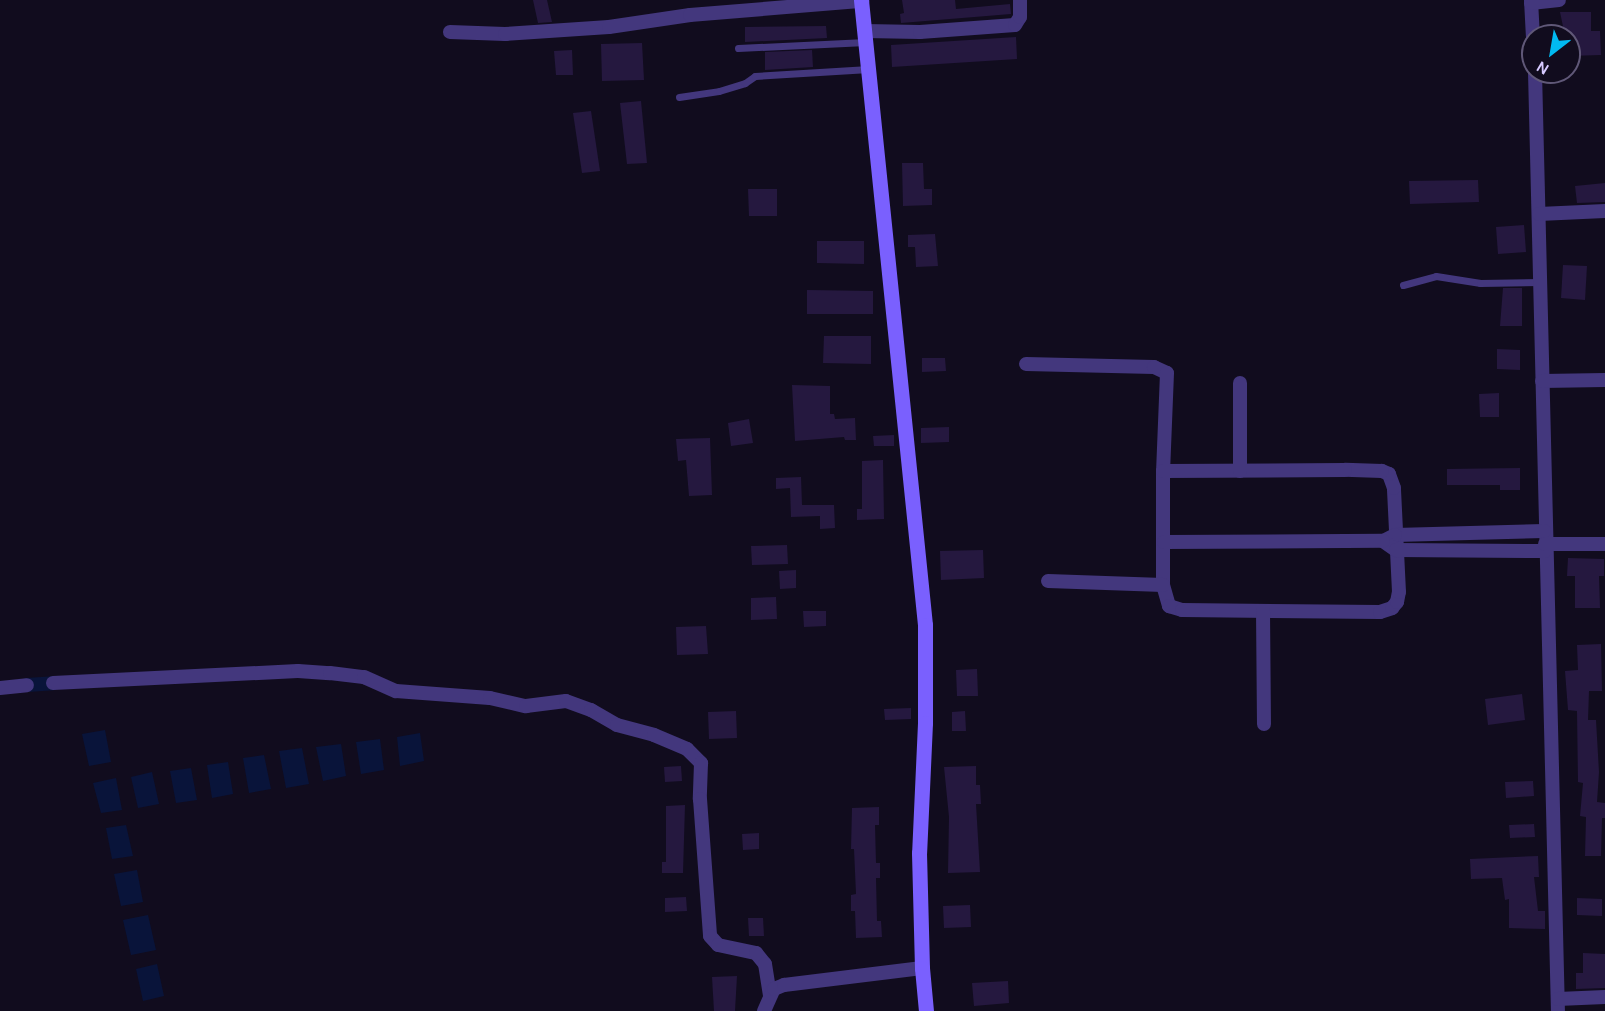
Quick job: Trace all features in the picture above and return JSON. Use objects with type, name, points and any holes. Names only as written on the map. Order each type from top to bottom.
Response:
[{"type":"street","points":[[865,36],[1015,25],[1020,16],[1020,0]]},
{"type":"street","points":[[1532,24],[1531,1],[1559,0]]},
{"type":"street","points":[[450,32],[505,34],[609,27],[690,15],[861,1],[925,625],[925,723],[919,853],[922,968],[927,1011]]},
{"type":"street","points":[[1535,84],[1558,1005],[1605,998]]},
{"type":"street","points":[[1539,214],[1605,211]]},
{"type":"street","points":[[1026,364],[1163,369],[1168,377],[1163,471],[1163,585],[1166,603],[1173,609],[1380,612],[1392,608],[1399,592],[1392,542],[1392,479],[1382,471],[1163,471]]},
{"type":"street","points":[[1542,381],[1605,380]]},
{"type":"street","points":[[1240,383],[1240,471]]},
{"type":"street","points":[[1164,542],[1605,544]]},
{"type":"street","points":[[1392,542],[1545,542]]},
{"type":"street","points":[[1048,581],[1163,585]]},
{"type":"street","points":[[1263,611],[1264,724]]},
{"type":"street","points":[[53,682],[298,671],[363,676],[396,691],[490,698],[526,706],[566,701],[591,710],[617,724],[654,735],[687,749],[700,763],[700,799],[710,936],[718,945],[756,953],[765,964],[770,994]]},
{"type":"street","points":[[0,688],[27,685]]},
{"type":"street","points":[[764,1011],[770,994],[774,989],[784,985],[922,968]]},
{"type":"lane","points":[[738,48],[865,36]]},
{"type":"lane","points":[[679,97],[719,91],[745,83],[755,75],[868,69]]},
{"type":"lane","points":[[1403,285],[1436,276],[1480,283],[1540,282]]},
{"type":"water","points":[[105,730],[111,762],[89,766],[82,734]]},
{"type":"water","points":[[420,733],[424,761],[400,766],[397,737]]},
{"type":"water","points":[[380,739],[384,770],[361,774],[356,742]]},
{"type":"water","points":[[341,744],[346,776],[323,781],[316,747]]},
{"type":"water","points":[[302,748],[309,784],[286,788],[279,751]]},
{"type":"water","points":[[264,755],[271,789],[249,793],[243,758]]},
{"type":"water","points":[[228,762],[233,794],[212,798],[207,765]]},
{"type":"water","points":[[191,768],[197,800],[176,803],[170,771]]},
{"type":"water","points":[[152,772],[159,804],[138,808],[131,777]]},
{"type":"water","points":[[116,778],[122,810],[101,813],[93,783]]},
{"type":"water","points":[[126,825],[133,856],[112,859],[106,828]]},
{"type":"water","points":[[137,870],[143,902],[121,906],[114,874]]},
{"type":"water","points":[[148,915],[156,950],[131,955],[123,920]]},
{"type":"water","points":[[157,964],[164,996],[143,1001],[136,969]]},
{"type":"building","points":[[533,0],[547,0],[552,22],[538,23]]},
{"type":"building","points":[[902,0],[955,0],[956,9],[1010,4],[1011,14],[901,23],[900,14],[904,13]]},
{"type":"building","points":[[1560,12],[1591,12],[1591,31],[1600,31],[1601,55],[1581,56],[1581,24],[1562,24]]},
{"type":"building","points":[[826,26],[827,38],[745,42],[745,27]]},
{"type":"building","points":[[1016,37],[1017,59],[892,67],[891,45]]},
{"type":"building","points":[[642,43],[644,80],[602,81],[601,44]]},
{"type":"building","points":[[572,50],[573,75],[556,75],[554,51]]},
{"type":"building","points":[[812,50],[813,67],[765,70],[765,52]]},
{"type":"building","points":[[641,101],[647,163],[627,164],[620,103]]},
{"type":"building","points":[[591,111],[600,171],[582,173],[573,113]]},
{"type":"building","points":[[902,163],[923,163],[924,189],[932,189],[932,205],[903,206]]},
{"type":"building","points":[[1478,180],[1479,202],[1410,204],[1409,181]]},
{"type":"building","points":[[1605,183],[1605,202],[1577,203],[1575,186]]},
{"type":"building","points":[[748,189],[777,189],[777,216],[749,216]]},
{"type":"building","points":[[1524,225],[1526,252],[1498,254],[1496,227]]},
{"type":"building","points":[[935,234],[938,266],[916,267],[915,247],[908,247],[908,235]]},
{"type":"building","points":[[817,241],[864,241],[864,264],[817,263]]},
{"type":"building","points":[[1563,265],[1587,266],[1585,300],[1561,298]]},
{"type":"building","points":[[1503,288],[1522,288],[1522,326],[1500,326]]},
{"type":"building","points":[[807,290],[873,291],[873,314],[807,314]]},
{"type":"building","points":[[824,336],[871,336],[871,364],[823,363]]},
{"type":"building","points":[[1497,349],[1520,350],[1520,370],[1497,369]]},
{"type":"building","points":[[922,358],[945,358],[946,371],[922,372]]},
{"type":"building","points":[[792,385],[830,386],[830,414],[834,414],[835,419],[855,418],[856,440],[845,440],[844,437],[795,441]]},
{"type":"building","points":[[1499,393],[1499,417],[1480,417],[1479,394]]},
{"type":"building","points":[[749,419],[753,443],[731,446],[728,423]]},
{"type":"building","points":[[949,427],[949,442],[921,443],[921,428]]},
{"type":"building","points":[[894,435],[894,446],[874,446],[873,436]]},
{"type":"building","points":[[710,438],[712,495],[689,496],[686,460],[678,461],[676,439]]},
{"type":"building","points":[[883,460],[884,519],[857,520],[857,509],[862,509],[862,461]]},
{"type":"building","points":[[1520,468],[1520,490],[1500,490],[1500,485],[1447,485],[1447,469]]},
{"type":"building","points":[[801,477],[802,505],[834,505],[835,528],[820,529],[820,516],[791,517],[790,488],[776,489],[776,478]]},
{"type":"building","points":[[787,545],[788,564],[752,565],[751,546]]},
{"type":"building","points":[[983,550],[984,578],[941,580],[940,551]]},
{"type":"building","points":[[1568,558],[1604,559],[1604,576],[1599,576],[1600,608],[1575,608],[1575,576],[1567,576]]},
{"type":"building","points":[[796,570],[796,588],[780,589],[779,571]]},
{"type":"building","points":[[776,597],[777,619],[751,620],[751,598]]},
{"type":"building","points":[[803,611],[826,611],[826,626],[804,627]]},
{"type":"building","points":[[706,626],[708,654],[677,655],[676,627]]},
{"type":"building","points":[[1601,644],[1602,691],[1589,691],[1588,720],[1596,720],[1599,772],[1597,802],[1605,803],[1605,818],[1602,818],[1601,856],[1585,856],[1586,817],[1580,816],[1583,783],[1578,782],[1577,711],[1568,710],[1565,671],[1578,670],[1577,645]]},
{"type":"building","points":[[977,669],[978,696],[957,696],[956,670]]},
{"type":"building","points":[[1522,694],[1525,720],[1488,725],[1485,699]]},
{"type":"building","points":[[911,708],[911,719],[885,720],[884,709]]},
{"type":"building","points":[[736,711],[737,738],[709,739],[708,712]]},
{"type":"building","points":[[965,711],[966,731],[952,731],[952,712]]},
{"type":"building","points":[[681,766],[682,781],[665,782],[664,767]]},
{"type":"building","points":[[976,766],[976,785],[980,785],[981,804],[976,804],[980,872],[948,873],[949,817],[944,767]]},
{"type":"building","points":[[1533,781],[1534,796],[1506,798],[1505,782]]},
{"type":"building","points":[[685,805],[683,873],[662,873],[662,862],[666,862],[666,806]]},
{"type":"building","points":[[879,807],[879,825],[875,825],[876,863],[880,863],[880,878],[876,878],[877,921],[881,921],[882,937],[856,938],[855,911],[851,911],[851,895],[856,894],[854,849],[851,849],[852,808]]},
{"type":"building","points":[[1534,824],[1535,837],[1510,838],[1509,825]]},
{"type":"building","points":[[759,833],[759,849],[743,850],[742,834]]},
{"type":"building","points":[[1538,856],[1539,877],[1534,877],[1538,911],[1545,911],[1545,929],[1509,928],[1509,899],[1505,900],[1502,878],[1471,879],[1470,859]]},
{"type":"building","points":[[686,897],[687,911],[665,912],[665,898]]},
{"type":"building","points":[[1577,898],[1602,899],[1602,916],[1577,915]]},
{"type":"building","points":[[970,905],[971,927],[944,928],[943,906]]},
{"type":"building","points":[[748,918],[763,918],[764,936],[749,936]]},
{"type":"building","points":[[1583,953],[1605,954],[1605,988],[1576,989],[1576,973],[1583,973]]},
{"type":"building","points":[[737,976],[735,1011],[714,1011],[712,977]]},
{"type":"building","points":[[1008,981],[1009,1003],[974,1006],[972,983]]},
{"type":"waterway","points":[[27,685],[53,683]]}]
